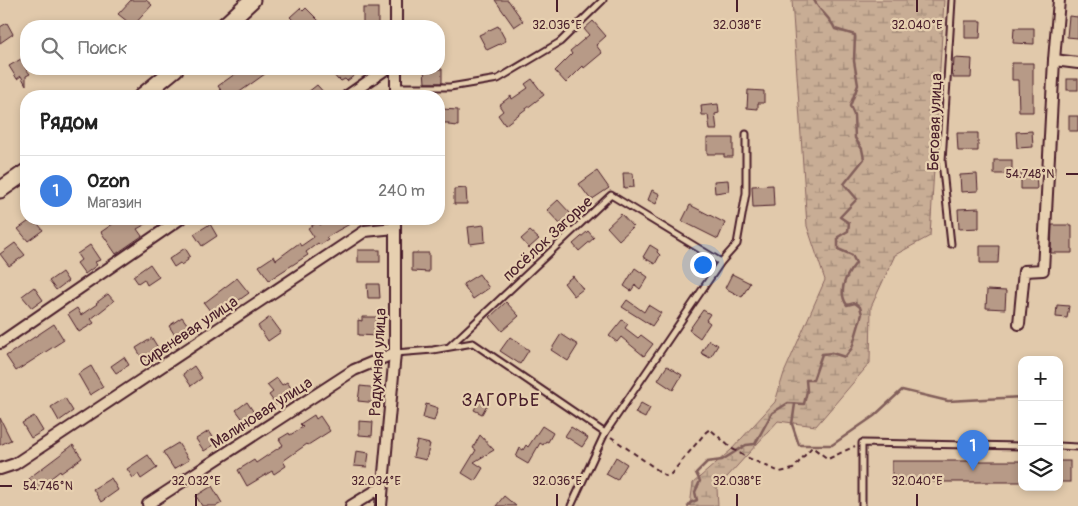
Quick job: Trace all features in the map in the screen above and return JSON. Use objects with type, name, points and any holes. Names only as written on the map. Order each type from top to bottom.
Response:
[{"type":"main road","points":[[230,20],[252,0]]},
{"type":"main road","points":[[149,90],[168,75]]},
{"type":"main road","points":[[0,190],[20,176]]},
{"type":"street","points":[[396,0],[396,20]]},
{"type":"street","points":[[1019,324],[1024,271],[1043,270],[1059,0]]},
{"type":"street","points":[[1054,60],[1078,63]]},
{"type":"street","points":[[356,90],[377,75]]},
{"type":"street","points":[[396,75],[396,90]]},
{"type":"street","points":[[0,343],[171,225]]},
{"type":"street","name":"Сиреневая улица","points":[[0,469],[15,464],[365,231],[391,225]]},
{"type":"street","name":"Радужная улица","points":[[381,506],[395,353],[395,225]]},
{"type":"street","name":"Малиновая улица","points":[[148,504],[354,370],[395,353]]},
{"type":"street","points":[[352,506],[382,487]]},
{"type":"lane","points":[[414,90],[450,88],[498,79],[560,42],[603,0]]},
{"type":"lane","name":"Беговая улица","points":[[951,244],[942,161],[952,0]]},
{"type":"lane","points":[[571,506],[605,433],[721,262],[737,244],[746,193],[746,134]]},
{"type":"lane","name":"посёлок Загорье","points":[[450,347],[611,194],[721,262]]},
{"type":"lane","points":[[395,353],[473,343],[605,433]]},
{"type":"lane","points":[[862,506],[862,443],[1018,446]]},
{"type":"lane","points":[[1063,446],[1078,446]]},
{"type":"path","points":[[605,433],[666,476],[671,474],[692,447],[710,429],[730,448],[746,458],[780,472],[794,469],[812,447],[828,459],[862,443]]},
{"type":"green space","points":[[792,0],[944,0],[930,236],[895,255],[871,307],[870,363],[816,426],[778,421],[717,488],[718,506],[690,506],[693,483],[731,450],[775,402],[784,373],[825,280],[807,226]]},
{"type":"building","points":[[131,0],[146,0],[152,5],[138,20],[126,20],[118,14]]},
{"type":"building","points":[[495,0],[508,0],[523,21],[514,27]]},
{"type":"building","points":[[300,8],[303,11],[306,8],[318,20],[293,20],[290,17]]},
{"type":"building","points":[[363,8],[378,8],[378,20],[363,20]]},
{"type":"building","points":[[1069,16],[1078,17],[1078,38],[1067,37]]},
{"type":"building","points":[[593,21],[606,36],[596,45],[602,53],[584,68],[583,66],[566,83],[555,71],[572,54],[570,51],[589,35],[584,29]]},
{"type":"building","points":[[965,21],[981,21],[980,38],[965,38]]},
{"type":"building","points":[[7,23],[13,34],[0,43],[0,27]]},
{"type":"building","points":[[498,26],[506,41],[487,50],[479,35]]},
{"type":"building","points":[[1014,28],[1034,28],[1034,44],[1013,43]]},
{"type":"building","points":[[954,58],[972,59],[971,78],[953,78]]},
{"type":"building","points":[[20,60],[20,75],[28,75],[26,76],[26,85],[21,76],[17,79],[9,66]]},
{"type":"building","points":[[1012,63],[1033,63],[1033,112],[1019,112],[1018,80],[1012,80]]},
{"type":"building","points":[[234,75],[264,75],[242,90],[221,90],[218,86]]},
{"type":"building","points":[[334,75],[355,75],[347,81],[345,79],[338,80]]},
{"type":"building","points":[[424,75],[442,75],[442,83],[425,83]]},
{"type":"building","points":[[532,79],[544,95],[505,125],[498,115],[503,111],[499,105],[511,96],[512,99],[528,88],[525,84]]},
{"type":"building","points":[[1067,79],[1078,79],[1078,90],[1067,90]]},
{"type":"building","points":[[317,85],[322,90],[311,90]]},
{"type":"building","points":[[748,90],[764,91],[764,103],[758,103],[758,109],[747,108]]},
{"type":"building","points":[[718,104],[719,113],[715,114],[717,130],[710,130],[708,115],[702,115],[701,106]]},
{"type":"building","points":[[445,109],[458,110],[458,126],[448,125],[449,123],[445,123]]},
{"type":"building","points":[[1069,116],[1078,116],[1078,131],[1069,131]]},
{"type":"building","points":[[1032,131],[1033,147],[1017,148],[1016,132]]},
{"type":"building","points":[[957,133],[978,133],[978,151],[958,151]]},
{"type":"building","points":[[707,138],[733,138],[733,157],[724,157],[724,154],[707,154]]},
{"type":"building","points":[[994,160],[1012,160],[1012,174],[994,174]]},
{"type":"building","points":[[597,171],[609,188],[591,200],[579,184]]},
{"type":"building","points":[[1021,171],[1036,171],[1037,189],[1021,189]]},
{"type":"building","points":[[623,173],[633,173],[634,187],[624,188]]},
{"type":"building","points":[[977,174],[978,191],[961,192],[960,175]]},
{"type":"building","points":[[728,180],[729,191],[715,193],[714,181]]},
{"type":"building","points":[[773,185],[774,206],[753,207],[752,186]]},
{"type":"building","points":[[466,188],[467,204],[454,204],[454,189]]},
{"type":"building","points":[[652,190],[660,194],[656,204],[648,200]]},
{"type":"building","points":[[558,200],[571,214],[560,224],[547,210]]},
{"type":"building","points":[[690,205],[725,223],[718,239],[682,221]]},
{"type":"building","points":[[979,208],[979,228],[959,229],[958,209]]},
{"type":"building","points":[[621,214],[633,227],[619,240],[607,227]]},
{"type":"building","points":[[24,225],[39,225],[43,230],[28,241],[18,229]]},
{"type":"building","points":[[111,225],[144,225],[137,229],[142,236],[116,254],[101,232]]},
{"type":"building","points":[[211,225],[217,236],[202,246],[194,234]]},
{"type":"building","points":[[313,225],[348,225],[326,238],[328,240],[320,245],[318,243],[306,252],[308,255],[269,280],[259,266],[274,256],[276,260],[299,243],[301,246],[314,237],[308,228]]},
{"type":"building","points":[[484,225],[485,242],[470,244],[468,227]]},
{"type":"building","points":[[1052,225],[1072,225],[1072,253],[1051,253]]},
{"type":"building","points":[[530,231],[539,239],[529,248],[521,239]]},
{"type":"building","points":[[588,231],[594,238],[579,251],[573,244]]},
{"type":"building","points":[[15,243],[25,255],[9,266],[0,254]]},
{"type":"building","points":[[90,245],[100,260],[95,262],[97,265],[85,274],[77,263],[81,260],[77,254]]},
{"type":"building","points":[[650,245],[658,250],[657,252],[660,255],[655,264],[643,257]]},
{"type":"building","points":[[980,246],[999,246],[998,263],[980,263]]},
{"type":"building","points":[[185,248],[190,256],[187,258],[188,260],[174,267],[169,259]]},
{"type":"building","points":[[358,250],[380,250],[380,262],[358,262]]},
{"type":"building","points":[[412,253],[429,253],[429,272],[412,271]]},
{"type":"building","points":[[150,264],[159,277],[147,285],[144,279],[138,283],[133,276]]},
{"type":"building","points":[[635,268],[648,277],[640,289],[635,285],[631,291],[624,286]]},
{"type":"building","points":[[62,272],[68,281],[56,290],[49,281]]},
{"type":"building","points":[[479,274],[489,288],[473,299],[463,284]]},
{"type":"building","points":[[732,274],[750,283],[742,297],[725,288]]},
{"type":"building","points":[[573,276],[583,289],[574,296],[564,283]]},
{"type":"building","points":[[237,278],[249,293],[214,316],[204,303]]},
{"type":"building","points":[[367,284],[379,284],[380,298],[368,298]]},
{"type":"building","points":[[34,287],[43,300],[32,308],[22,296]]},
{"type":"building","points":[[987,290],[1006,291],[1005,309],[986,308]]},
{"type":"building","points":[[108,294],[114,301],[91,319],[94,323],[79,332],[68,314],[77,308],[81,315]]},
{"type":"building","points":[[627,300],[644,312],[648,305],[661,313],[652,326],[622,307]]},
{"type":"building","points":[[506,302],[519,316],[502,331],[490,317]]},
{"type":"building","points":[[1057,305],[1069,306],[1067,318],[1056,317]]},
{"type":"building","points":[[703,310],[710,314],[706,320],[710,323],[700,338],[689,330]]},
{"type":"building","points":[[182,317],[190,328],[176,337],[169,326]]},
{"type":"building","points":[[270,317],[281,332],[268,341],[258,326]]},
{"type":"building","points":[[362,317],[377,317],[377,322],[380,322],[379,336],[358,335],[358,320],[362,321]]},
{"type":"building","points":[[622,320],[628,324],[625,328],[638,338],[641,335],[653,344],[644,356],[621,337],[617,342],[609,336]]},
{"type":"building","points":[[54,324],[64,340],[16,371],[6,356]]},
{"type":"building","points":[[561,334],[578,345],[568,361],[551,350]]},
{"type":"building","points":[[510,337],[529,350],[520,364],[500,351]]},
{"type":"building","points":[[152,338],[160,351],[144,361],[136,348]]},
{"type":"building","points":[[709,340],[718,345],[710,358],[701,353]]},
{"type":"building","points":[[124,357],[129,365],[116,373],[111,366]]},
{"type":"building","points":[[91,366],[103,387],[90,395],[78,374]]},
{"type":"building","points":[[194,366],[202,378],[191,386],[183,374]]},
{"type":"building","points":[[667,366],[682,375],[673,390],[658,380]]},
{"type":"building","points":[[277,378],[282,385],[287,382],[296,395],[284,404],[282,401],[276,405],[269,395],[273,392],[267,385]]},
{"type":"building","points":[[360,386],[379,388],[377,403],[358,401]]},
{"type":"building","points":[[65,398],[73,411],[59,421],[51,407]]},
{"type":"building","points":[[480,399],[488,403],[482,414],[474,410]]},
{"type":"building","points":[[247,402],[255,414],[245,422],[236,410]]},
{"type":"building","points":[[641,403],[650,408],[645,418],[635,413]]},
{"type":"building","points":[[426,404],[438,408],[434,421],[423,418]]},
{"type":"building","points":[[314,415],[316,419],[320,416],[330,431],[283,461],[286,466],[274,474],[272,471],[247,486],[238,470],[254,460],[256,463],[283,445],[279,439],[303,427],[300,424]]},
{"type":"building","points":[[34,416],[43,431],[31,438],[22,423]]},
{"type":"building","points":[[0,418],[11,440],[0,445]]},
{"type":"building","points":[[359,421],[373,422],[372,436],[359,435]]},
{"type":"building","points":[[542,426],[553,433],[548,442],[546,441],[543,445],[540,443],[528,464],[516,457],[520,448],[523,450],[526,445],[528,447]]},
{"type":"building","points":[[571,427],[588,438],[582,447],[565,436]]},
{"type":"building","points":[[209,431],[217,443],[204,451],[196,439]]},
{"type":"building","points":[[480,435],[494,450],[474,462],[483,468],[475,481],[462,473],[476,450],[473,448]]},
{"type":"building","points":[[417,441],[430,444],[426,460],[413,457]]},
{"type":"building","points":[[178,443],[189,460],[174,469],[163,452]]},
{"type":"building","points":[[73,445],[82,458],[61,473],[60,471],[37,489],[29,478]]},
{"type":"building","points":[[356,451],[369,453],[367,467],[354,466]]},
{"type":"building","points":[[148,455],[157,468],[141,479],[138,474],[133,478],[127,469]]},
{"type":"building","points":[[616,457],[627,464],[617,480],[606,474]]},
{"type":"building","points":[[892,461],[1018,461],[1018,482],[892,482]]},
{"type":"building","points":[[1063,461],[1070,461],[1070,482],[1063,482]]},
{"type":"building","points":[[111,478],[118,490],[101,502],[93,489]]},
{"type":"building","points":[[212,486],[222,503],[216,506],[202,506],[196,496]]},
{"type":"building","points":[[504,496],[516,506],[496,506]]},
{"type":"waterway","points":[[688,506],[697,500],[695,492],[700,481],[696,473],[707,462],[722,460],[746,445],[755,444],[772,413],[788,403],[804,404],[807,391],[806,380],[813,380],[822,354],[832,353],[845,357],[852,348],[862,314],[860,307],[855,303],[847,305],[844,300],[844,283],[856,263],[852,255],[838,249],[838,237],[848,231],[849,223],[840,217],[857,199],[844,184],[864,159],[862,149],[855,138],[854,115],[850,106],[858,85],[854,61],[855,35],[835,29],[814,0]]},
{"type":"waterway","points":[[795,404],[792,424],[799,445],[832,445],[874,416],[902,390],[948,401],[1018,397]]},
{"type":"place","name":"Ozon","points":[[973,471]]},
{"type":"district","name":"ЗАГОРЬЕ","points":[[501,400]]}]
